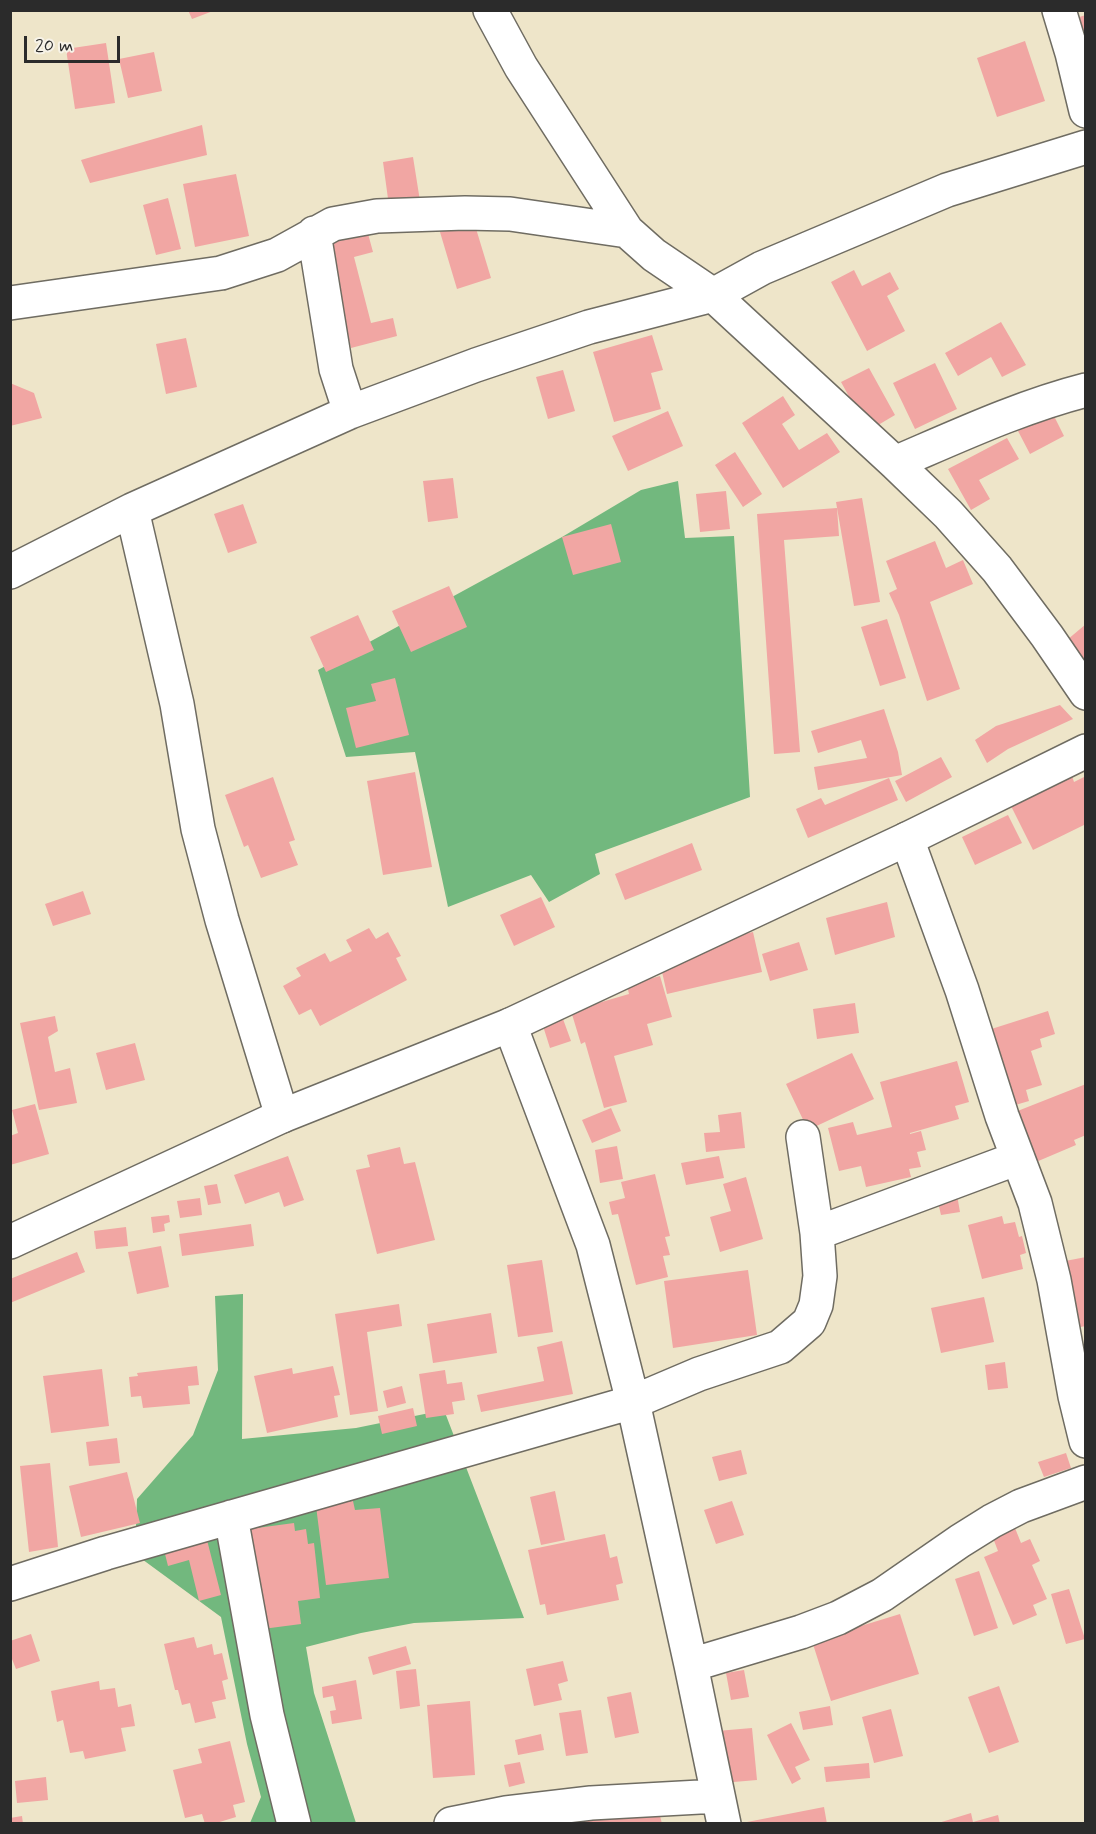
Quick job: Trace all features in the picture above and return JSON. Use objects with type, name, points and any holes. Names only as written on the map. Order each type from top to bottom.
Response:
[{"type":"street","points":[[490,10],[521,67],[627,231],[654,255],[712,295],[896,463],[948,514],[998,569],[1086,693]]},
{"type":"street","points":[[1059,10],[1086,111]]},
{"type":"street","points":[[10,572],[132,510],[350,412],[476,365],[588,327],[712,295],[762,268],[936,194],[1086,147]]},
{"type":"street","points":[[10,303],[222,273],[277,255],[333,224],[365,218],[465,213],[510,214],[627,231]]},
{"type":"street","points":[[314,233],[336,369],[350,412]]},
{"type":"street","points":[[896,463],[1007,416],[1052,399],[1086,390]]},
{"type":"street","points":[[132,510],[177,704],[198,829],[222,920],[282,1116]]},
{"type":"street","points":[[10,1242],[282,1116],[510,1025],[907,839],[1086,751]]},
{"type":"street","points":[[907,839],[945,943],[1002,1116],[1035,1203],[1046,1241],[1075,1396],[1086,1441]]},
{"type":"street","points":[[451,1824],[506,1813],[591,1803],[721,1810],[633,1402],[593,1245],[510,1025]]},
{"type":"street","points":[[10,1584],[106,1553],[633,1402],[699,1374],[780,1347],[809,1322],[816,1305],[820,1275],[817,1233],[803,1137]]},
{"type":"street","points":[[817,1233],[1018,1158]]},
{"type":"street","points":[[691,1665],[801,1632],[838,1618],[882,1595],[992,1521],[1021,1506],[1086,1482]]},
{"type":"street","points":[[231,1517],[267,1715],[294,1824]]},
{"type":"green space","points":[[678,481],[685,538],[734,536],[750,797],[595,854],[600,874],[549,902],[531,875],[448,907],[415,752],[346,757],[318,670],[562,537],[641,490]]},
{"type":"green space","points":[[243,1294],[242,1439],[356,1428],[444,1410],[524,1618],[414,1623],[306,1647],[314,1693],[356,1823],[250,1823],[261,1797],[247,1744],[221,1617],[135,1554],[137,1499],[193,1435],[218,1370],[215,1296]]},
{"type":"building","points":[[188,10],[213,10],[213,11],[192,19]]},
{"type":"building","points":[[1086,15],[1086,46],[1076,18]]},
{"type":"building","points":[[1025,41],[1045,101],[997,117],[977,58]]},
{"type":"building","points":[[106,43],[115,103],[75,109],[66,49]]},
{"type":"building","points":[[154,52],[162,91],[128,98],[119,59]]},
{"type":"building","points":[[202,125],[207,155],[90,183],[81,160]]},
{"type":"building","points":[[413,157],[420,201],[389,206],[383,162]]},
{"type":"building","points":[[236,174],[249,236],[195,247],[183,184]]},
{"type":"building","points":[[168,198],[181,249],[156,255],[143,205]]},
{"type":"building","points":[[474,222],[491,278],[457,289],[440,232]]},
{"type":"building","points":[[367,230],[373,252],[354,257],[371,323],[393,318],[397,336],[351,348],[324,241]]},
{"type":"building","points":[[854,270],[862,286],[890,272],[899,289],[887,296],[905,331],[867,351],[831,282]]},
{"type":"building","points":[[1001,322],[1026,365],[1002,377],[991,357],[958,376],[945,353]]},
{"type":"building","points":[[652,335],[663,370],[651,373],[661,409],[614,422],[593,352]]},
{"type":"building","points":[[186,338],[197,387],[166,394],[156,344]]},
{"type":"building","points":[[935,363],[957,409],[915,429],[893,383]]},
{"type":"building","points":[[869,368],[895,415],[868,431],[841,382]]},
{"type":"building","points":[[563,370],[575,411],[548,419],[536,377]]},
{"type":"building","points":[[10,383],[34,393],[42,418],[10,426]]},
{"type":"building","points":[[783,396],[795,415],[782,424],[799,450],[827,433],[840,452],[783,488],[742,423]]},
{"type":"building","points":[[668,411],[683,446],[628,471],[612,436]]},
{"type":"building","points":[[1052,412],[1064,436],[1030,454],[1018,431]]},
{"type":"building","points":[[1007,438],[1019,459],[979,480],[990,499],[971,510],[948,469]]},
{"type":"building","points":[[735,452],[762,494],[743,507],[715,465]]},
{"type":"building","points":[[453,478],[458,518],[428,522],[423,481]]},
{"type":"building","points":[[726,491],[730,529],[700,532],[696,494]]},
{"type":"building","points":[[862,498],[880,602],[854,606],[836,502]]},
{"type":"building","points":[[243,504],[257,543],[228,553],[214,514]]},
{"type":"building","points":[[837,508],[839,536],[784,540],[800,752],[774,754],[757,514]]},
{"type":"building","points":[[611,524],[621,562],[573,575],[562,537]]},
{"type":"building","points":[[935,541],[946,568],[963,560],[973,584],[930,602],[960,689],[927,701],[899,615],[889,593],[897,589],[886,561]]},
{"type":"building","points":[[449,586],[467,627],[411,652],[392,611]]},
{"type":"building","points":[[358,615],[374,650],[326,672],[310,637]]},
{"type":"building","points":[[887,619],[906,678],[880,686],[861,627]]},
{"type":"building","points":[[1086,624],[1086,656],[1081,665],[1067,640]]},
{"type":"building","points":[[395,678],[409,735],[356,748],[346,708],[376,701],[371,684]]},
{"type":"building","points":[[1060,705],[1073,719],[1008,749],[987,763],[975,740],[996,726]]},
{"type":"building","points":[[884,709],[898,752],[902,775],[818,790],[814,767],[867,758],[861,740],[818,753],[811,731]]},
{"type":"building","points":[[941,757],[952,777],[906,802],[895,781]]},
{"type":"building","points":[[415,772],[432,867],[383,875],[367,781]]},
{"type":"building","points":[[1072,776],[1074,782],[1086,776],[1086,824],[1033,850],[1011,806]]},
{"type":"building","points":[[273,777],[295,840],[289,842],[298,865],[261,878],[248,845],[244,847],[225,795]]},
{"type":"building","points":[[889,778],[898,800],[808,838],[796,809],[821,798],[825,805]]},
{"type":"building","points":[[1008,815],[1022,843],[975,865],[962,837]]},
{"type":"building","points":[[692,843],[702,870],[625,900],[615,874]]},
{"type":"building","points":[[83,891],[91,914],[53,926],[45,904]]},
{"type":"building","points":[[541,897],[555,927],[514,946],[500,915]]},
{"type":"building","points":[[887,902],[895,937],[835,955],[826,918]]},
{"type":"building","points":[[369,928],[376,939],[388,932],[401,956],[396,958],[407,980],[320,1026],[311,1009],[299,1015],[283,986],[301,976],[296,968],[325,953],[330,962],[352,951],[346,940]]},
{"type":"building","points":[[753,932],[762,972],[667,994],[658,954]]},
{"type":"building","points":[[799,942],[808,970],[770,981],[762,954]]},
{"type":"building","points":[[660,976],[672,1017],[647,1024],[653,1045],[614,1056],[627,1102],[604,1108],[585,1042],[581,1044],[571,1011],[629,994],[627,985]]},
{"type":"building","points":[[855,1003],[859,1033],[817,1039],[813,1009]]},
{"type":"building","points":[[1048,1011],[1055,1034],[1040,1039],[1042,1047],[1031,1051],[1042,1085],[1026,1090],[1029,1101],[1005,1108],[982,1032]]},
{"type":"building","points":[[55,1016],[58,1031],[48,1037],[55,1072],[70,1068],[77,1103],[39,1110],[20,1023]]},
{"type":"building","points":[[563,1019],[571,1041],[550,1048],[543,1026]]},
{"type":"building","points":[[135,1043],[145,1080],[106,1090],[96,1053]]},
{"type":"building","points":[[852,1053],[874,1099],[808,1130],[786,1084]]},
{"type":"building","points":[[957,1061],[969,1102],[955,1106],[959,1119],[910,1133],[921,1131],[926,1150],[917,1152],[921,1167],[909,1169],[911,1177],[866,1187],[861,1166],[839,1171],[828,1128],[853,1122],[857,1135],[892,1127],[880,1082]]},
{"type":"building","points":[[1086,1084],[1086,1135],[1074,1140],[1076,1145],[1036,1162],[1015,1112]]},
{"type":"building","points":[[35,1104],[49,1154],[10,1165],[10,1136],[18,1133],[12,1110]]},
{"type":"building","points":[[611,1108],[621,1131],[592,1143],[582,1120]]},
{"type":"building","points":[[741,1112],[745,1148],[706,1152],[704,1133],[720,1132],[718,1115]]},
{"type":"building","points":[[617,1146],[623,1179],[600,1183],[595,1150]]},
{"type":"building","points":[[400,1147],[404,1164],[415,1162],[435,1240],[377,1254],[356,1170],[370,1167],[367,1155]]},
{"type":"building","points":[[288,1156],[304,1200],[284,1207],[279,1192],[245,1204],[234,1175]]},
{"type":"building","points":[[719,1156],[724,1178],[686,1185],[681,1163]]},
{"type":"building","points":[[655,1174],[670,1236],[665,1237],[670,1255],[663,1256],[668,1277],[636,1285],[618,1214],[612,1215],[609,1202],[625,1198],[621,1182]]},
{"type":"building","points":[[746,1177],[763,1239],[720,1252],[710,1217],[731,1211],[723,1184]]},
{"type":"building","points":[[217,1184],[221,1203],[208,1205],[204,1186]]},
{"type":"building","points":[[957,1195],[960,1212],[941,1215],[937,1198]]},
{"type":"building","points":[[200,1198],[202,1215],[180,1218],[177,1201]]},
{"type":"building","points":[[169,1215],[170,1222],[164,1224],[165,1231],[153,1233],[151,1217]]},
{"type":"building","points":[[1002,1216],[1004,1224],[1015,1222],[1019,1237],[1022,1236],[1026,1253],[1020,1255],[1023,1269],[982,1279],[968,1225]]},
{"type":"building","points":[[251,1224],[254,1246],[182,1256],[179,1234]]},
{"type":"building","points":[[126,1227],[128,1246],[96,1249],[94,1231]]},
{"type":"building","points":[[161,1246],[169,1287],[137,1294],[128,1252]]},
{"type":"building","points":[[77,1252],[85,1272],[10,1303],[10,1279]]},
{"type":"building","points":[[1086,1257],[1086,1326],[1075,1328],[1060,1262]]},
{"type":"building","points":[[542,1260],[553,1332],[518,1337],[507,1265]]},
{"type":"building","points":[[748,1270],[757,1335],[673,1348],[664,1281]]},
{"type":"building","points":[[984,1297],[994,1342],[941,1353],[931,1308]]},
{"type":"building","points":[[399,1304],[402,1326],[367,1332],[378,1411],[350,1415],[335,1314]]},
{"type":"building","points":[[491,1313],[497,1353],[433,1363],[427,1324]]},
{"type":"building","points":[[562,1341],[573,1394],[481,1412],[477,1395],[544,1381],[537,1347]]},
{"type":"building","points":[[1005,1362],[1008,1388],[988,1390],[985,1365]]},
{"type":"building","points":[[197,1366],[199,1385],[188,1386],[190,1404],[143,1408],[141,1396],[131,1397],[129,1377],[138,1376],[137,1373]]},
{"type":"building","points":[[333,1366],[340,1395],[334,1396],[338,1417],[267,1433],[254,1376],[292,1368],[293,1374]]},
{"type":"building","points":[[102,1369],[109,1426],[51,1433],[43,1376]]},
{"type":"building","points":[[445,1370],[447,1384],[462,1382],[465,1400],[452,1402],[454,1414],[426,1418],[419,1374]]},
{"type":"building","points":[[402,1386],[406,1403],[387,1408],[383,1391]]},
{"type":"building","points":[[413,1408],[417,1426],[382,1434],[378,1416]]},
{"type":"building","points":[[117,1438],[120,1463],[89,1466],[86,1442]]},
{"type":"building","points":[[741,1450],[747,1474],[719,1481],[712,1457]]},
{"type":"building","points":[[1066,1453],[1071,1468],[1044,1477],[1038,1462]]},
{"type":"building","points":[[50,1463],[58,1547],[29,1552],[20,1466]]},
{"type":"building","points":[[127,1472],[140,1523],[81,1537],[69,1486]]},
{"type":"building","points":[[555,1491],[565,1540],[541,1545],[530,1497]]},
{"type":"building","points":[[353,1501],[355,1510],[380,1508],[389,1578],[326,1585],[316,1506]]},
{"type":"building","points":[[732,1501],[744,1535],[716,1544],[704,1510]]},
{"type":"building","points":[[294,1523],[295,1531],[306,1529],[308,1544],[314,1543],[320,1598],[298,1601],[301,1624],[255,1630],[242,1530]]},
{"type":"building","points":[[1015,1528],[1021,1543],[1030,1539],[1040,1561],[1032,1565],[1047,1599],[1033,1605],[1037,1615],[1013,1625],[984,1557],[998,1551],[993,1538]]},
{"type":"building","points":[[605,1534],[610,1558],[617,1556],[623,1583],[616,1585],[619,1600],[547,1615],[545,1604],[540,1605],[528,1550]]},
{"type":"building","points":[[206,1536],[221,1595],[199,1601],[189,1560],[168,1566],[163,1546]]},
{"type":"building","points":[[979,1571],[998,1628],[974,1636],[955,1579]]},
{"type":"building","points":[[1069,1589],[1085,1639],[1066,1644],[1051,1594]]},
{"type":"building","points":[[900,1614],[919,1674],[831,1701],[812,1641]]},
{"type":"building","points":[[31,1634],[40,1661],[16,1669],[10,1654],[10,1641]]},
{"type":"building","points":[[194,1637],[197,1648],[212,1644],[214,1655],[222,1653],[228,1679],[222,1681],[226,1699],[212,1702],[216,1718],[195,1723],[190,1703],[182,1705],[178,1690],[175,1690],[164,1644]]},
{"type":"building","points":[[406,1646],[411,1664],[373,1675],[368,1657]]},
{"type":"building","points":[[563,1661],[568,1681],[558,1684],[562,1700],[534,1706],[526,1669]]},
{"type":"building","points":[[416,1669],[420,1706],[400,1709],[396,1671]]},
{"type":"building","points":[[744,1670],[749,1697],[731,1700],[726,1673]]},
{"type":"building","points":[[356,1680],[362,1719],[332,1724],[330,1711],[336,1710],[333,1696],[323,1698],[322,1687]]},
{"type":"building","points":[[99,1681],[100,1690],[115,1688],[118,1707],[131,1704],[135,1726],[121,1728],[126,1751],[85,1759],[83,1751],[70,1753],[63,1720],[57,1722],[51,1691]]},
{"type":"building","points":[[999,1686],[1019,1742],[989,1753],[968,1697]]},
{"type":"building","points":[[631,1692],[639,1733],[615,1738],[607,1697]]},
{"type":"building","points":[[470,1701],[475,1775],[433,1778],[427,1705]]},
{"type":"building","points":[[830,1706],[833,1725],[803,1730],[799,1712]]},
{"type":"building","points":[[891,1709],[903,1756],[874,1763],[862,1717]]},
{"type":"building","points":[[581,1710],[588,1753],[566,1756],[559,1713]]},
{"type":"building","points":[[791,1723],[810,1760],[795,1767],[801,1779],[792,1784],[767,1735]]},
{"type":"building","points":[[752,1728],[757,1780],[722,1783],[717,1731]]},
{"type":"building","points":[[541,1734],[544,1750],[518,1755],[515,1740]]},
{"type":"building","points":[[230,1741],[245,1802],[233,1805],[236,1817],[213,1824],[205,1824],[202,1814],[185,1818],[173,1770],[202,1763],[198,1749]]},
{"type":"building","points":[[520,1762],[525,1783],[509,1787],[504,1765]]},
{"type":"building","points":[[869,1763],[870,1778],[826,1782],[824,1767]]},
{"type":"building","points":[[46,1777],[48,1800],[17,1803],[15,1781]]},
{"type":"building","points":[[657,1803],[662,1824],[564,1824],[564,1822]]},
{"type":"building","points":[[824,1807],[827,1824],[747,1824],[747,1822]]},
{"type":"building","points":[[971,1813],[973,1822],[998,1815],[1000,1824],[935,1824]]},
{"type":"building","points":[[22,1816],[23,1824],[10,1824],[10,1818]]}]
